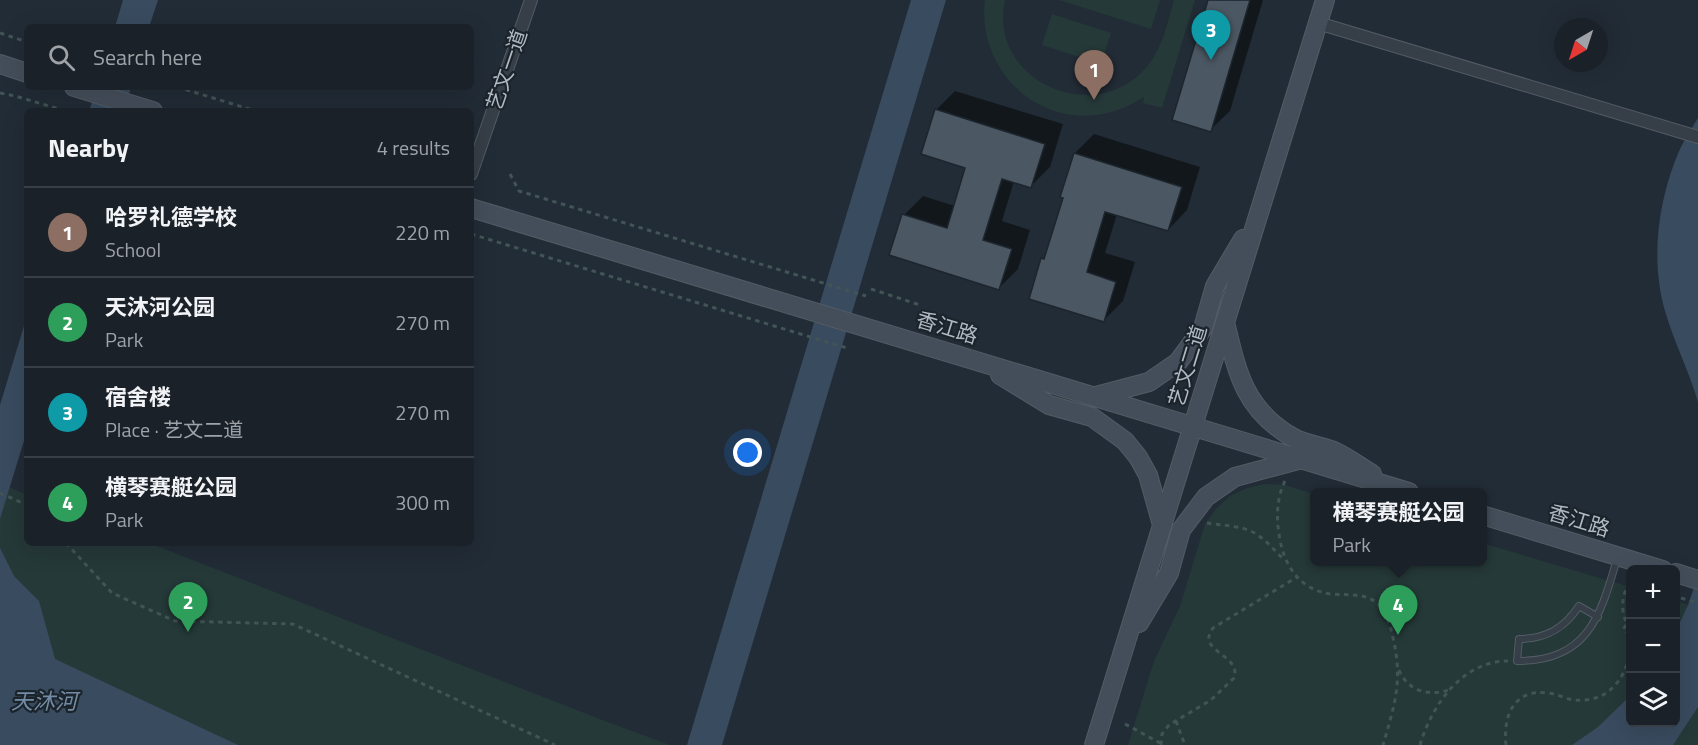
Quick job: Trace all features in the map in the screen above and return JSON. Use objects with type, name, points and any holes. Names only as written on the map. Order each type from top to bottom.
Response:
[{"type":"main road","name":"艺文二道","points":[[1094,745],[1324,0]]},
{"type":"main road","points":[[0,64],[24,72]]},
{"type":"main road","points":[[83,90],[144,108]]},
{"type":"main road","name":"香江路","points":[[474,209],[1395,488]]},
{"type":"main road","points":[[1094,397],[1149,382],[1169,369],[1186,353],[1203,328],[1215,285],[1259,212]]},
{"type":"main road","points":[[1225,321],[1241,382],[1261,412],[1294,438],[1336,452],[1399,488]]},
{"type":"main road","points":[[975,360],[1049,405],[1092,417],[1117,434],[1132,448],[1143,465],[1151,484],[1162,526]]},
{"type":"main road","points":[[1124,648],[1169,573],[1181,530],[1206,497],[1235,477],[1300,459]]},
{"type":"main road","name":"香江路","points":[[1487,517],[1647,565]]},
{"type":"street","name":"艺文一道","points":[[474,165],[531,0]]},
{"type":"street","points":[[1318,23],[1698,137]]},
{"type":"lane","points":[[1598,617],[1579,606],[1566,622],[1549,634],[1518,639],[1517,661],[1531,661],[1558,654],[1581,639],[1598,617],[1618,556]]},
{"type":"path","points":[[0,33],[24,41]]},
{"type":"path","points":[[187,90],[246,108]]},
{"type":"path","points":[[0,93],[55,108]]},
{"type":"path","points":[[510,174],[519,191],[866,296]]},
{"type":"path","points":[[474,235],[850,349]]},
{"type":"path","points":[[871,290],[920,304]]},
{"type":"path","points":[[1285,481],[1280,491],[1278,515],[1280,540],[1286,561]]},
{"type":"path","points":[[0,493],[24,504]]},
{"type":"path","points":[[1201,522],[1245,529],[1260,536],[1286,561],[1297,577],[1320,592],[1358,594],[1375,602],[1387,617],[1398,667],[1395,704],[1383,745]]},
{"type":"path","points":[[69,546],[112,593],[175,621],[293,624],[555,745]]},
{"type":"path","points":[[1125,724],[1161,744],[1165,729],[1211,700],[1236,674],[1234,665],[1215,650],[1209,642],[1208,637],[1213,628],[1297,577]]},
{"type":"path","points":[[1626,588],[1622,604],[1626,622]]},
{"type":"path","points":[[1681,598],[1698,603]]},
{"type":"path","points":[[1420,745],[1425,728],[1436,708],[1450,689],[1465,676],[1502,661],[1517,661]]},
{"type":"path","points":[[1398,667],[1406,681],[1419,690],[1434,693],[1450,689]]},
{"type":"path","points":[[1506,745],[1504,729],[1506,718],[1519,700],[1539,692],[1579,700],[1598,697],[1621,680],[1626,669]]},
{"type":"path","points":[[1176,721],[1186,745]]},
{"type":"green space","points":[[985,0],[1005,0],[1004,29],[1013,54],[1029,74],[1051,88],[1076,94],[1102,93],[1127,84],[1154,57],[1174,0],[1195,0],[1162,108],[1143,103],[1144,97],[1110,113],[1073,115],[1051,110],[1030,99],[1013,85],[1000,67],[990,47],[985,24]]},
{"type":"green space","points":[[1059,0],[1160,0],[1151,29]]},
{"type":"green space","points":[[1052,14],[1111,33],[1101,64],[1042,45]]},
{"type":"green space","points":[[0,483],[24,494],[24,546],[157,546],[670,745],[0,745]]},
{"type":"green space","points":[[1265,484],[1285,485],[1310,493],[1310,566],[1487,566],[1487,544],[1626,586],[1626,727],[1680,727],[1680,602],[1698,608],[1698,745],[1128,745],[1154,661],[1180,606],[1205,524],[1230,496],[1247,488]]},
{"type":"water","points":[[123,0],[158,0],[150,24],[116,24]]},
{"type":"water","points":[[911,0],[946,0],[722,745],[687,745]]},
{"type":"water","points":[[96,90],[130,90],[125,108],[90,108]]},
{"type":"water","points":[[1698,118],[1698,402],[1665,311],[1660,291],[1657,250],[1662,209],[1672,168],[1686,137]]},
{"type":"water","points":[[24,326],[24,441],[0,519],[0,405]]},
{"type":"water","name":"天沐河","points":[[0,548],[14,576],[39,601],[55,659],[238,745],[0,745]]},
{"type":"water","points":[[1698,576],[1698,707],[1673,745],[1572,745],[1598,727],[1626,700],[1626,727],[1680,727],[1680,622]]},
{"type":"building","points":[[1208,0],[1250,0],[1211,132],[1172,120]]},
{"type":"building","points":[[935,109],[1045,144],[1031,188],[1002,179],[983,240],[1012,249],[999,290],[889,255],[902,214],[947,228],[965,168],[921,154]]},
{"type":"building","points":[[1074,153],[1182,187],[1168,231],[1105,212],[1087,272],[1116,282],[1104,322],[1029,299],[1063,198],[1060,197]]},
{"type":"place","name":"宿舍楼","points":[[1211,60]]},
{"type":"place","name":"哈罗礼德学校","points":[[1094,100]]},
{"type":"place","name":"天沐河公园","points":[[188,632]]},
{"type":"place","name":"横琴赛艇公园","points":[[1398,635]]}]
